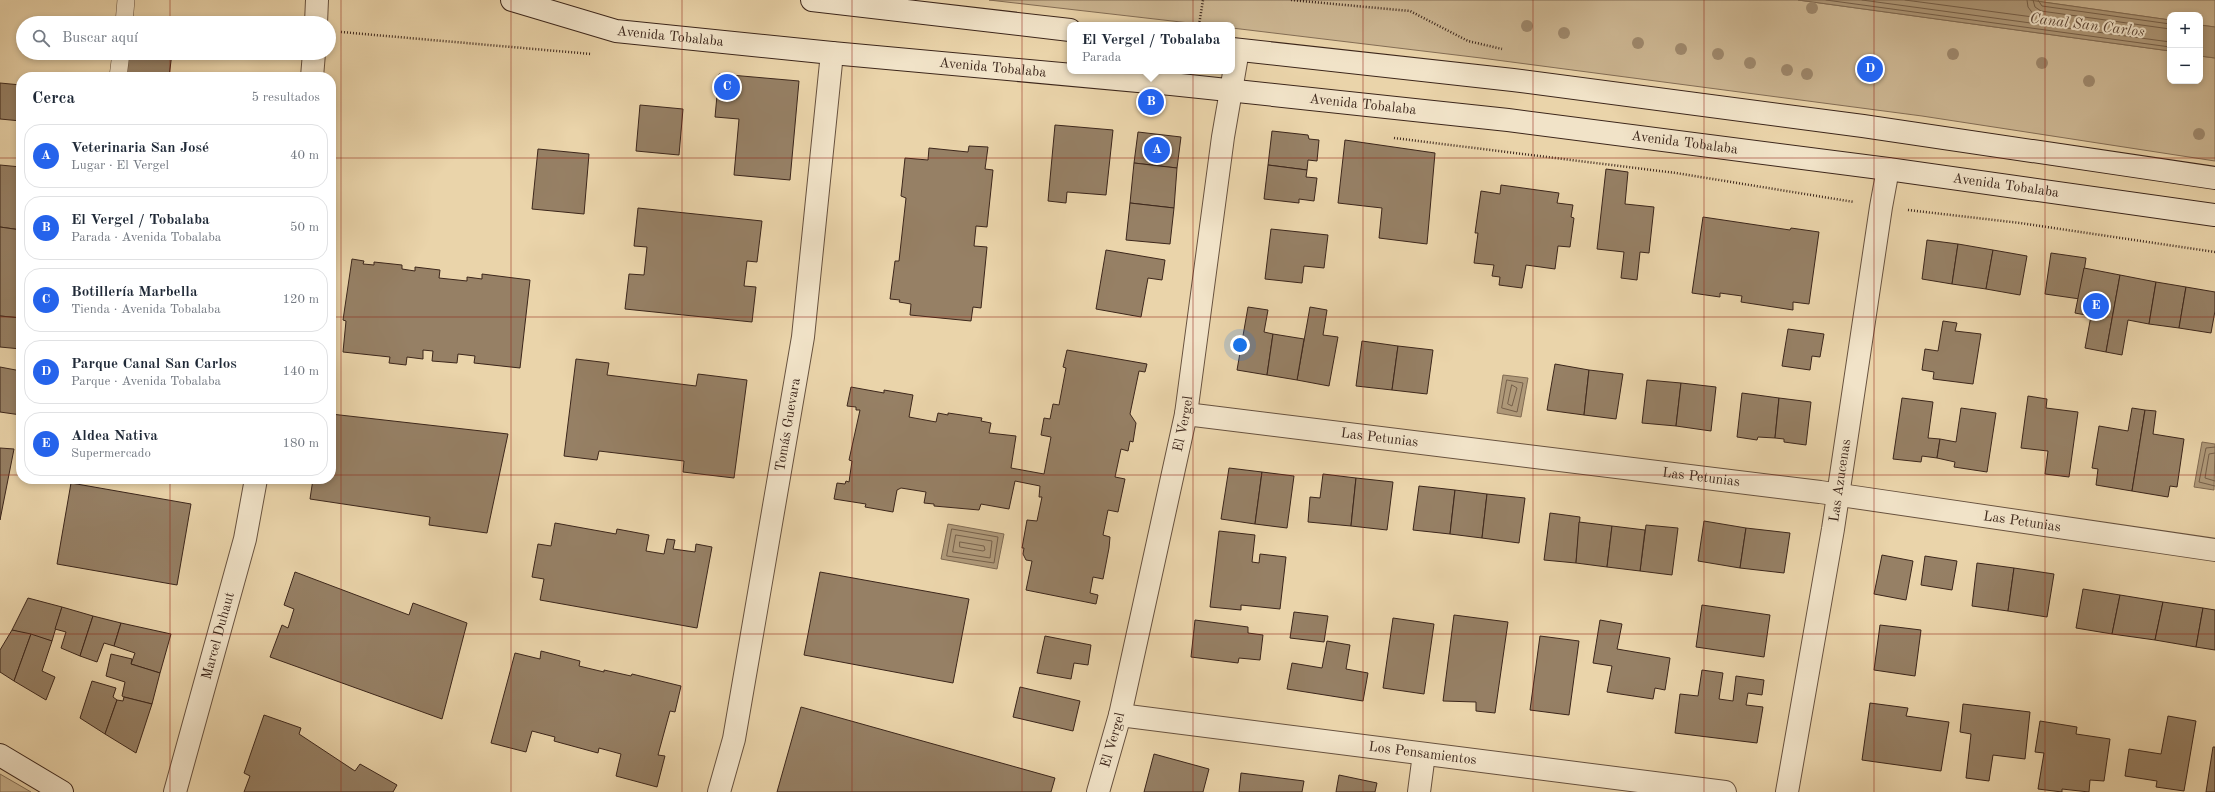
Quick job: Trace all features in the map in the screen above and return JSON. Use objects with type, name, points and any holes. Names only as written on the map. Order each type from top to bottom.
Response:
[{"type":"street","points":[[316,16],[317,0]]},
{"type":"street","name":"Avenida Tobalaba","points":[[512,0],[616,30],[832,53],[1231,90],[1508,120],[1888,169],[2215,215]]},
{"type":"street","points":[[812,0],[1067,30]]},
{"type":"street","points":[[1235,49],[1521,81],[1863,126],[2215,178]]},
{"type":"street","name":"Tomás Guevara","points":[[719,792],[734,739],[803,337],[832,53]]},
{"type":"street","points":[[312,72],[313,60]]},
{"type":"street","name":"El Vergel","points":[[1098,792],[1120,715],[1186,414],[1233,74]]},
{"type":"street","name":"Las Azucenas","points":[[1787,792],[1838,495],[1888,169]]},
{"type":"street","name":"Las Petunias","points":[[1186,414],[1838,495],[2215,550]]},
{"type":"street","name":"Marcel Duhaut","points":[[175,792],[245,539],[255,484]]},
{"type":"street","name":"Los Pensamientos","points":[[1120,715],[1725,792]]},
{"type":"street","points":[[1419,792],[1424,754]]},
{"type":"street","points":[[0,755],[62,792]]},
{"type":"lane","points":[[125,16],[126,0]]},
{"type":"lane","points":[[119,72],[120,60]]},
{"type":"path","points":[[1199,22],[1203,0]]},
{"type":"path","points":[[1387,137],[1676,173],[1881,207],[2020,223],[2215,252]]},
{"type":"shaded area","points":[[989,0],[1798,0],[2167,51],[2167,84],[2203,84],[2203,56],[2215,58],[2215,161],[1922,116],[1481,58],[1235,28],[1235,22],[1181,22]]},
{"type":"shaded area","points":[[2029,0],[2215,0],[2215,27],[2203,25],[2203,12],[2167,12],[2167,20]]},
{"type":"shaded area","points":[[0,774],[31,792],[0,792]]},
{"type":"water","name":"Canal San Carlos","points":[[1798,0],[2029,0],[2167,20],[2167,51]]},
{"type":"water","points":[[2203,25],[2215,27],[2215,58],[2203,56]]},
{"type":"water","points":[[1503,375],[1528,378],[1521,417],[1497,413]]},
{"type":"water","points":[[2202,442],[2215,444],[2214,490],[2194,487]]},
{"type":"water","points":[[948,524],[1004,534],[997,569],[941,559]]},
{"type":"building","points":[[125,60],[171,60],[170,72],[124,72]]},
{"type":"building","points":[[719,74],[799,81],[790,180],[734,175],[739,119],[715,117]]},
{"type":"building","points":[[0,83],[16,85],[16,121],[0,119]]},
{"type":"building","points":[[640,105],[683,109],[679,155],[636,151]]},
{"type":"building","points":[[1055,125],[1113,130],[1106,195],[1067,192],[1066,203],[1048,201]]},
{"type":"building","points":[[1272,131],[1308,135],[1309,139],[1319,140],[1317,161],[1308,160],[1307,170],[1268,165]]},
{"type":"building","points":[[1138,132],[1181,137],[1177,168],[1134,163]]},
{"type":"building","points":[[1345,140],[1435,153],[1427,244],[1379,238],[1382,208],[1338,203]]},
{"type":"building","points":[[969,146],[988,147],[985,169],[993,170],[987,227],[976,226],[974,246],[987,247],[981,308],[973,307],[971,321],[910,315],[911,304],[899,302],[900,300],[890,299],[895,261],[899,261],[906,198],[901,196],[905,158],[928,160],[929,148],[968,152]]},
{"type":"building","points":[[538,149],[589,154],[584,214],[532,209]]},
{"type":"building","points":[[1134,163],[1177,168],[1174,208],[1130,203]]},
{"type":"building","points":[[0,165],[16,167],[16,229],[0,227]]},
{"type":"building","points":[[1268,165],[1307,170],[1306,177],[1317,178],[1314,201],[1299,199],[1299,203],[1264,199]]},
{"type":"building","points":[[1606,169],[1628,172],[1625,204],[1654,207],[1649,253],[1640,252],[1637,280],[1621,278],[1624,252],[1597,249]]},
{"type":"building","points":[[1501,185],[1559,193],[1557,203],[1573,205],[1571,217],[1574,218],[1570,247],[1558,246],[1555,269],[1526,265],[1522,288],[1499,285],[1500,277],[1492,276],[1494,265],[1474,263],[1478,233],[1475,233],[1481,191],[1500,194]]},
{"type":"building","points":[[1130,203],[1174,208],[1170,244],[1126,240]]},
{"type":"building","points":[[638,208],[762,221],[757,262],[747,261],[744,286],[756,287],[752,322],[625,309],[629,274],[644,275],[647,247],[634,246]]},
{"type":"building","points":[[1703,217],[1790,230],[1791,228],[1819,232],[1809,304],[1793,302],[1793,310],[1741,302],[1742,296],[1720,293],[1720,297],[1692,293]]},
{"type":"building","points":[[0,227],[16,229],[16,318],[0,316]]},
{"type":"building","points":[[1271,229],[1328,235],[1324,268],[1304,266],[1302,283],[1265,279]]},
{"type":"building","points":[[1927,240],[1958,244],[1952,284],[1922,279]]},
{"type":"building","points":[[1958,244],[1993,250],[1986,289],[1952,284]]},
{"type":"building","points":[[1106,250],[1165,260],[1162,280],[1148,278],[1141,317],[1096,309]]},
{"type":"building","points":[[1993,250],[2027,256],[2020,295],[1986,289]]},
{"type":"building","points":[[2051,253],[2086,258],[2080,299],[2045,294]]},
{"type":"building","points":[[352,259],[364,261],[363,264],[374,265],[374,262],[402,265],[402,269],[415,271],[415,267],[440,270],[439,278],[467,281],[467,277],[482,279],[482,274],[530,280],[520,368],[474,363],[475,356],[458,354],[457,363],[432,361],[433,351],[423,350],[423,359],[407,357],[406,365],[389,363],[390,357],[343,352],[346,321],[343,320]]},
{"type":"building","points":[[2084,268],[2120,275],[2106,352],[2085,348],[2091,316],[2075,313]]},
{"type":"building","points":[[2120,275],[2156,282],[2149,324],[2128,320],[2122,355],[2106,352]]},
{"type":"building","points":[[2156,282],[2186,287],[2179,328],[2149,324]]},
{"type":"building","points":[[2186,287],[2215,292],[2215,311],[2211,333],[2179,328]]},
{"type":"building","points":[[1248,307],[1268,310],[1264,332],[1273,334],[1267,375],[1237,370]]},
{"type":"building","points":[[1310,307],[1327,310],[1323,335],[1338,337],[1329,386],[1297,380]]},
{"type":"building","points":[[0,316],[16,318],[16,349],[0,347]]},
{"type":"building","points":[[1943,321],[1957,323],[1955,331],[1981,334],[1973,384],[1933,379],[1934,372],[1922,370],[1925,349],[1938,351]]},
{"type":"building","points":[[1788,329],[1824,334],[1820,357],[1812,356],[1810,370],[1782,366]]},
{"type":"building","points":[[1273,334],[1304,339],[1297,380],[1267,375]]},
{"type":"building","points":[[1362,341],[1398,346],[1392,390],[1356,386]]},
{"type":"building","points":[[1398,346],[1433,350],[1427,394],[1392,390]]},
{"type":"building","points":[[1067,350],[1147,364],[1145,372],[1139,371],[1130,414],[1136,423],[1133,442],[1130,441],[1128,451],[1121,449],[1115,477],[1125,479],[1118,512],[1108,510],[1103,535],[1110,537],[1103,579],[1093,577],[1090,593],[1098,595],[1096,604],[1026,590],[1032,561],[1026,560],[1023,554],[1024,548],[1022,548],[1027,520],[1037,521],[1042,497],[1039,497],[1040,486],[1015,481],[1009,509],[981,504],[979,510],[934,506],[934,504],[924,503],[926,492],[901,488],[897,490],[893,512],[865,507],[866,504],[834,499],[837,483],[845,484],[846,481],[849,482],[852,461],[849,460],[860,410],[856,410],[856,407],[847,406],[851,387],[884,393],[884,390],[913,395],[909,417],[936,422],[938,413],[982,418],[981,421],[991,423],[989,433],[1016,436],[1011,468],[1044,474],[1051,437],[1041,435],[1044,418],[1050,419],[1053,404],[1059,405],[1066,368],[1063,367]]},
{"type":"building","points":[[576,359],[609,363],[607,375],[696,386],[698,374],[747,380],[734,478],[683,472],[684,461],[599,451],[597,460],[564,456]]},
{"type":"building","points":[[1555,364],[1589,370],[1584,415],[1547,410]]},
{"type":"building","points":[[0,367],[16,370],[16,414],[0,412]]},
{"type":"building","points":[[1589,370],[1623,374],[1616,419],[1584,415]]},
{"type":"building","points":[[1647,380],[1681,383],[1676,426],[1642,423]]},
{"type":"building","points":[[1681,383],[1716,387],[1711,431],[1676,426]]},
{"type":"building","points":[[1742,393],[1779,398],[1775,438],[1758,437],[1757,440],[1737,437]]},
{"type":"building","points":[[2028,396],[2047,399],[2046,408],[2078,412],[2069,477],[2045,474],[2048,451],[2021,448]]},
{"type":"building","points":[[1779,398],[1811,402],[1806,445],[1784,442],[1784,439],[1775,438]]},
{"type":"building","points":[[1902,398],[1933,402],[1928,438],[1940,439],[1937,458],[1922,456],[1921,462],[1893,459]]},
{"type":"building","points":[[1961,408],[1996,413],[1987,472],[1954,467],[1955,462],[1937,458],[1940,439],[1956,442]]},
{"type":"building","points":[[2132,408],[2145,410],[2132,491],[2096,485],[2098,469],[2092,468],[2099,426],[2128,431]]},
{"type":"building","points":[[2145,410],[2156,411],[2153,434],[2184,439],[2177,487],[2170,486],[2168,497],[2132,491]]},
{"type":"building","points":[[336,415],[508,434],[487,533],[429,525],[430,517],[310,499],[312,484],[336,484]]},
{"type":"building","points":[[0,448],[14,449],[0,520]]},
{"type":"building","points":[[1229,468],[1262,472],[1255,524],[1221,519]]},
{"type":"building","points":[[1262,472],[1294,476],[1287,528],[1255,524]]},
{"type":"building","points":[[1323,474],[1356,478],[1351,526],[1308,522],[1310,497],[1320,498]]},
{"type":"building","points":[[1356,478],[1393,482],[1387,530],[1351,526]]},
{"type":"building","points":[[71,484],[191,504],[177,585],[57,564]]},
{"type":"building","points":[[1419,486],[1455,490],[1450,534],[1413,530]]},
{"type":"building","points":[[1455,490],[1487,494],[1482,538],[1450,534]]},
{"type":"building","points":[[1487,494],[1525,498],[1519,543],[1482,538]]},
{"type":"building","points":[[1550,513],[1580,517],[1576,563],[1544,560]]},
{"type":"building","points":[[1704,521],[1746,528],[1740,568],[1698,561]]},
{"type":"building","points":[[1579,522],[1612,526],[1607,567],[1576,563]]},
{"type":"building","points":[[555,523],[616,534],[617,529],[649,535],[646,551],[664,554],[667,539],[675,540],[673,549],[695,552],[696,544],[712,547],[697,628],[540,600],[544,579],[532,577],[538,544],[551,546]]},
{"type":"building","points":[[1646,525],[1678,528],[1672,575],[1640,571]]},
{"type":"building","points":[[1612,526],[1645,530],[1640,571],[1607,567]]},
{"type":"building","points":[[1746,528],[1790,533],[1784,573],[1740,568]]},
{"type":"building","points":[[1219,531],[1255,535],[1252,562],[1259,563],[1260,554],[1286,557],[1280,609],[1241,605],[1241,610],[1210,607]]},
{"type":"building","points":[[1882,555],[1913,561],[1906,600],[1874,594]]},
{"type":"building","points":[[1925,556],[1957,561],[1952,590],[1921,585]]},
{"type":"building","points":[[1977,563],[2014,568],[2008,611],[1972,606]]},
{"type":"building","points":[[2014,568],[2054,574],[2047,617],[2008,611]]},
{"type":"building","points":[[295,572],[409,615],[413,603],[467,623],[442,719],[270,657],[282,625],[288,628],[294,609],[284,605]]},
{"type":"building","points":[[820,572],[969,599],[953,683],[804,655]]},
{"type":"building","points":[[2083,589],[2120,595],[2112,634],[2076,628]]},
{"type":"building","points":[[2120,595],[2163,602],[2155,640],[2112,634]]},
{"type":"building","points":[[28,598],[62,607],[52,641],[12,630]]},
{"type":"building","points":[[2163,602],[2203,608],[2196,647],[2155,640]]},
{"type":"building","points":[[1702,605],[1770,615],[1764,657],[1696,647]]},
{"type":"building","points":[[62,607],[93,616],[80,656],[61,648],[66,632],[55,629]]},
{"type":"building","points":[[2203,608],[2215,610],[2215,650],[2196,647]]},
{"type":"building","points":[[1294,612],[1328,616],[1324,642],[1290,638]]},
{"type":"building","points":[[1454,615],[1508,622],[1495,713],[1476,711],[1476,702],[1443,701]]},
{"type":"building","points":[[93,616],[121,623],[114,646],[104,643],[97,662],[80,656]]},
{"type":"building","points":[[1393,618],[1434,624],[1424,694],[1383,688]]},
{"type":"building","points":[[1195,620],[1248,627],[1248,633],[1263,635],[1260,660],[1239,658],[1238,663],[1191,657]]},
{"type":"building","points":[[1600,620],[1622,624],[1617,649],[1670,658],[1665,690],[1655,688],[1653,699],[1607,692],[1612,666],[1593,663]]},
{"type":"building","points":[[121,623],[171,634],[160,673],[131,664],[135,653],[114,646]]},
{"type":"building","points":[[1880,625],[1921,630],[1915,676],[1874,670]]},
{"type":"building","points":[[12,630],[31,634],[14,681],[0,672],[0,650]]},
{"type":"building","points":[[31,634],[52,641],[42,671],[55,677],[46,700],[14,681]]},
{"type":"building","points":[[1045,636],[1091,645],[1088,665],[1074,663],[1071,679],[1037,673]]},
{"type":"building","points":[[1540,636],[1579,641],[1569,715],[1530,710]]},
{"type":"building","points":[[1327,641],[1350,645],[1346,669],[1368,673],[1363,701],[1287,689],[1292,663],[1322,668]]},
{"type":"building","points":[[541,651],[580,661],[579,666],[604,672],[604,670],[631,676],[632,674],[681,686],[675,712],[670,711],[658,755],[665,756],[657,787],[616,776],[621,754],[599,748],[598,753],[554,741],[555,737],[532,731],[526,752],[491,743],[515,653],[540,659]]},
{"type":"building","points":[[111,654],[132,659],[131,664],[160,673],[152,704],[122,696],[125,682],[106,676]]},
{"type":"building","points":[[1702,670],[1723,673],[1719,699],[1733,701],[1736,676],[1764,680],[1762,695],[1748,693],[1746,705],[1763,707],[1757,743],[1675,733],[1680,694],[1698,696]]},
{"type":"building","points":[[92,681],[116,688],[113,697],[117,700],[105,734],[80,718]]},
{"type":"building","points":[[1020,687],[1080,701],[1073,731],[1013,717]]},
{"type":"building","points":[[124,697],[152,704],[136,753],[105,734],[117,700],[123,701]]},
{"type":"building","points":[[1870,703],[1908,708],[1906,716],[1949,722],[1941,771],[1862,760]]},
{"type":"building","points":[[1963,704],[2030,712],[2025,759],[1993,755],[1989,781],[1966,778],[1971,734],[1960,732]]},
{"type":"building","points":[[801,707],[1055,778],[1051,792],[777,792]]},
{"type":"building","points":[[264,715],[301,728],[299,734],[355,771],[360,764],[397,785],[393,792],[244,792],[250,776],[244,773]]},
{"type":"building","points":[[2168,716],[2196,721],[2184,791],[2156,787],[2157,781],[2125,776],[2129,749],[2161,754]]},
{"type":"building","points":[[2040,721],[2077,727],[2076,734],[2110,739],[2104,781],[2090,780],[2089,792],[2062,789],[2062,792],[2038,789],[2044,753],[2035,752]]},
{"type":"building","points":[[2213,747],[2215,747],[2215,792],[2206,792]]},
{"type":"building","points":[[1154,754],[1209,769],[1203,792],[1144,792]]},
{"type":"building","points":[[1241,773],[1304,781],[1302,792],[1239,792]]},
{"type":"building","points":[[1339,775],[1377,783],[1375,792],[1336,792]]},
{"type":"place","name":"Parque Canal San Carlos","points":[[1870,69]]},
{"type":"place","name":"Botillería Marbella","points":[[727,87]]},
{"type":"place","name":"El Vergel / Tobalaba","points":[[1151,102]]},
{"type":"place","name":"Veterinaria San José","points":[[1157,150]]},
{"type":"place","name":"Aldea Nativa","points":[[2096,306]]}]
